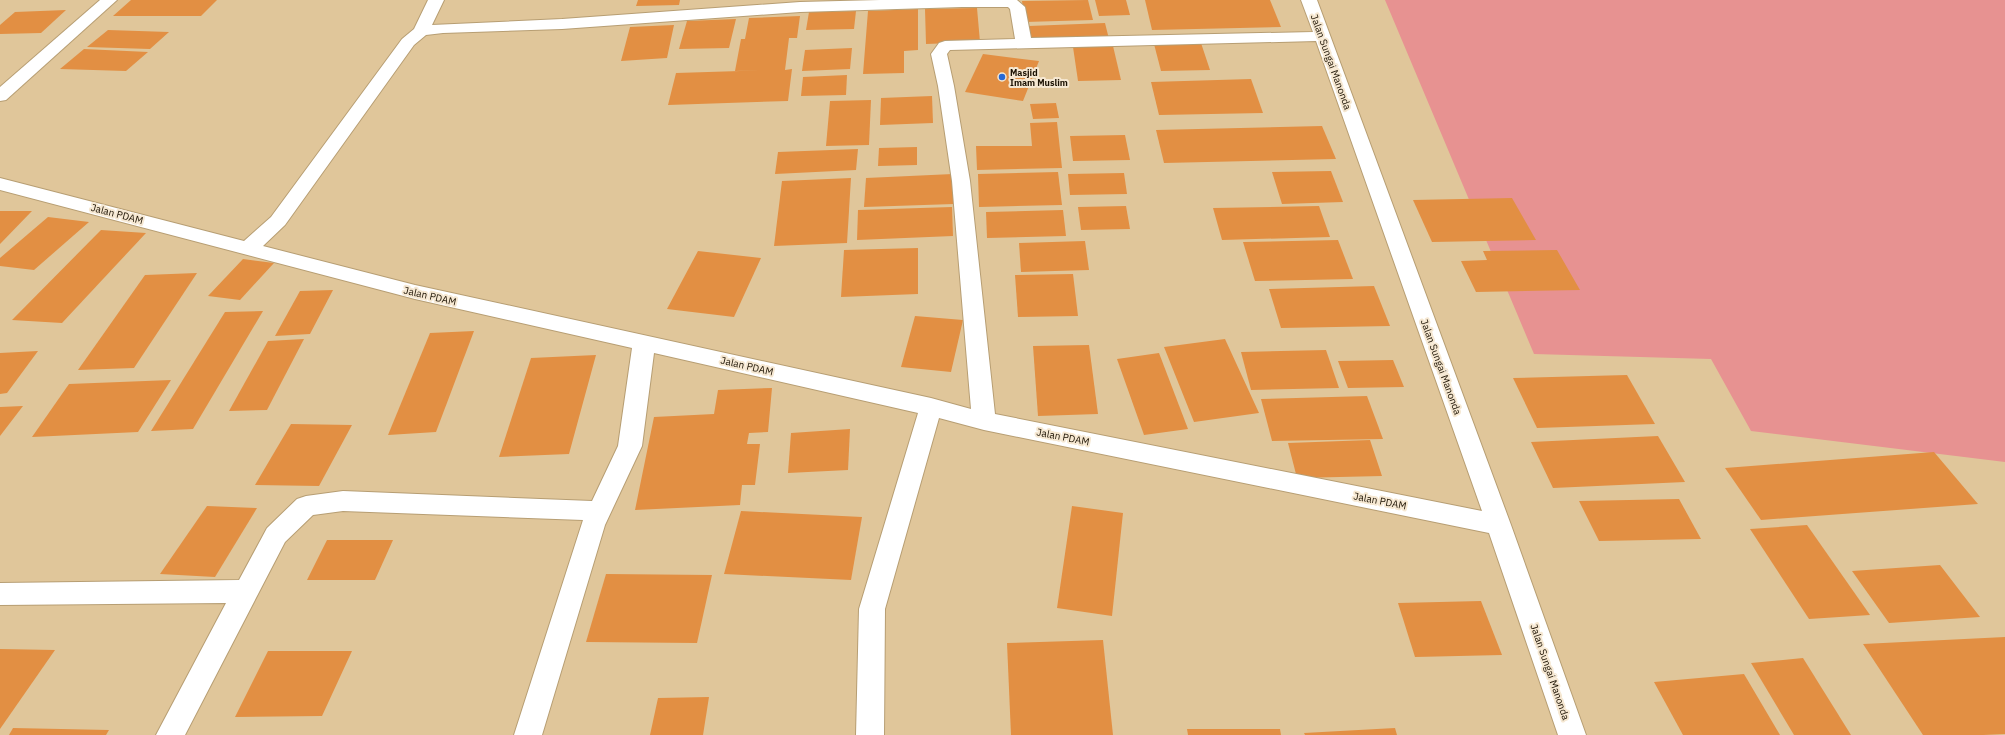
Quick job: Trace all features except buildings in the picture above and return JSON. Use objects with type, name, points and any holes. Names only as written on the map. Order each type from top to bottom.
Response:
[{"type":"street","points":[[0,96],[109,0]]},
{"type":"street","points":[[248,249],[278,221],[408,42],[421,31],[436,0]]},
{"type":"street","name":"Jalan Sungai Manonda","points":[[1309,0],[1499,524],[1572,735]]},
{"type":"street","points":[[421,31],[443,28],[562,24],[800,7],[951,1],[1014,4],[1017,7],[1024,44]]},
{"type":"street","points":[[984,421],[961,181],[946,86],[939,54],[945,46],[1322,36]]},
{"type":"street","name":"Jalan PDAM","points":[[0,184],[415,292],[931,407],[984,421],[1499,524]]},
{"type":"street","points":[[528,735],[593,525],[630,446],[644,343]]},
{"type":"street","points":[[870,735],[872,608],[931,407]]},
{"type":"street","points":[[170,735],[276,535],[306,506],[343,501],[600,511]]},
{"type":"street","points":[[0,594],[245,591]]},
{"type":"shaded area","points":[[1385,0],[2005,0],[2005,462],[1751,431],[1711,359],[1534,354]]},
{"type":"place","name":"Masjid Imam Muslim","points":[[1002,77]]}]
